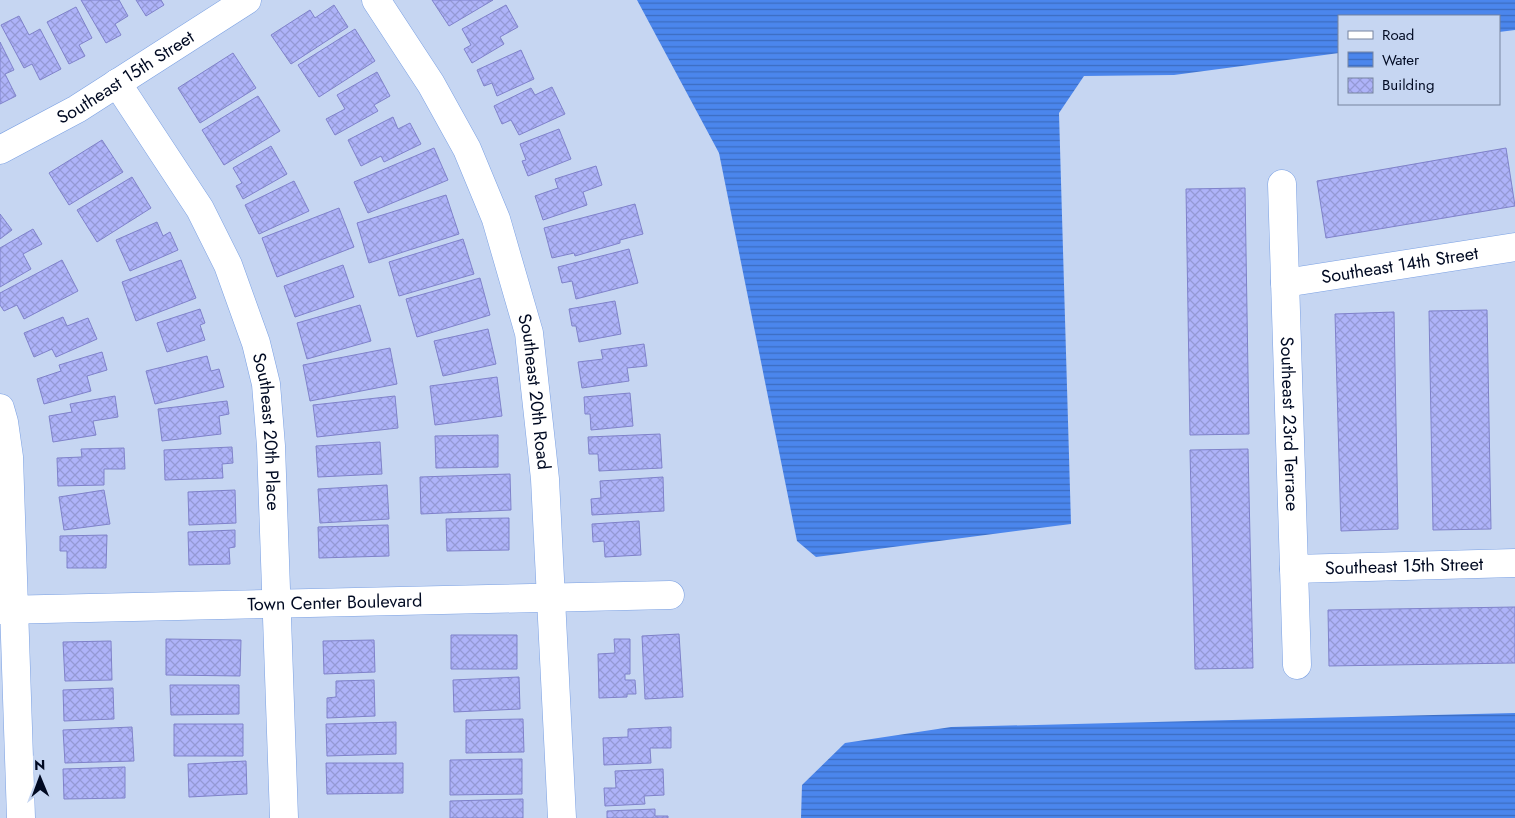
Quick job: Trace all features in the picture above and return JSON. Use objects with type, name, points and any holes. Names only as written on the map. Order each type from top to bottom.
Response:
[{"type":"street","name":"Southeast 15th Street","points":[[0,150],[77,109],[247,0]]},
{"type":"street","name":"Southeast 20th Road","points":[[376,0],[431,84],[467,149],[496,220],[518,288],[529,333],[545,479],[562,818]]},
{"type":"street","name":"Southeast 20th Place","points":[[118,83],[200,208],[228,265],[256,343],[266,384],[271,446],[278,604],[284,818]]},
{"type":"street","name":"Southeast 23rd Terrace","points":[[1282,184],[1297,665]]},
{"type":"street","name":"Southeast 14th Street","points":[[1285,283],[1515,248]]},
{"type":"street","points":[[0,408],[9,457],[7,610],[21,818]]},
{"type":"street","name":"Southeast 15th Street","points":[[1294,569],[1515,563]]},
{"type":"street","name":"Town Center Boulevard","points":[[7,610],[670,595]]},
{"type":"water","points":[[637,0],[1515,0],[1515,30],[1500,32],[1500,15],[1338,15],[1338,53],[1174,75],[1084,76],[1059,113],[1071,524],[816,557],[797,541],[719,153]]},
{"type":"water","points":[[1515,713],[1515,818],[801,818],[802,785],[845,743],[951,727]]},
{"type":"building","points":[[81,0],[119,0],[128,16],[115,24],[121,35],[106,43]]},
{"type":"building","points":[[136,0],[161,0],[164,5],[146,16]]},
{"type":"building","points":[[432,0],[493,0],[449,26]]},
{"type":"building","points":[[334,5],[348,27],[291,64],[271,35],[310,10],[315,18]]},
{"type":"building","points":[[506,5],[518,27],[500,37],[504,44],[472,63],[464,49],[471,45],[462,29]]},
{"type":"building","points":[[76,7],[92,38],[79,45],[85,56],[69,64],[47,22]]},
{"type":"building","points":[[19,16],[29,35],[40,29],[61,69],[40,80],[32,64],[24,68],[1,25]]},
{"type":"building","points":[[355,29],[375,61],[319,97],[298,65]]},
{"type":"building","points":[[0,42],[14,70],[5,74],[16,96],[0,104]]},
{"type":"building","points":[[521,50],[534,79],[497,96],[492,83],[484,86],[477,70]]},
{"type":"building","points":[[233,53],[256,88],[200,123],[178,88]]},
{"type":"building","points":[[377,72],[390,96],[374,105],[378,111],[335,135],[326,119],[345,109],[337,95]]},
{"type":"building","points":[[552,87],[565,114],[519,135],[511,120],[502,124],[494,106],[531,88],[535,95]]},
{"type":"building","points":[[258,96],[280,131],[224,165],[202,130]]},
{"type":"building","points":[[393,117],[398,129],[410,123],[421,144],[384,162],[381,156],[361,166],[348,140]]},
{"type":"building","points":[[559,129],[571,159],[528,176],[522,161],[526,160],[520,144]]},
{"type":"building","points":[[102,140],[123,172],[69,205],[49,173]]},
{"type":"building","points":[[271,146],[287,174],[243,199],[236,186],[242,183],[233,168]]},
{"type":"building","points":[[434,148],[448,180],[368,213],[354,182]]},
{"type":"building","points":[[1506,148],[1515,206],[1326,238],[1317,181]]},
{"type":"building","points":[[596,166],[602,185],[583,192],[587,205],[543,220],[535,196],[558,188],[555,179]]},
{"type":"building","points":[[132,177],[151,208],[97,242],[77,210]]},
{"type":"building","points":[[294,181],[309,211],[259,234],[245,205]]},
{"type":"building","points":[[1245,188],[1249,434],[1190,435],[1186,189]]},
{"type":"building","points":[[446,195],[459,234],[369,263],[357,223]]},
{"type":"building","points":[[635,204],[643,234],[575,256],[574,253],[552,258],[544,228]]},
{"type":"building","points":[[339,208],[354,247],[277,277],[262,238]]},
{"type":"building","points":[[0,214],[12,230],[0,239]]},
{"type":"building","points":[[157,222],[163,236],[170,232],[178,250],[130,271],[116,240]]},
{"type":"building","points":[[33,229],[42,244],[23,254],[31,269],[0,287],[0,248]]},
{"type":"building","points":[[463,239],[474,274],[399,296],[389,262]]},
{"type":"building","points":[[629,249],[638,283],[576,299],[572,281],[562,283],[558,267]]},
{"type":"building","points":[[62,260],[78,291],[24,319],[17,305],[4,311],[0,305],[0,293]]},
{"type":"building","points":[[181,260],[196,298],[136,321],[122,282]]},
{"type":"building","points":[[343,265],[354,297],[295,317],[284,286]]},
{"type":"building","points":[[480,278],[490,315],[417,337],[406,299]]},
{"type":"building","points":[[615,301],[621,334],[579,342],[576,326],[572,326],[569,309]]},
{"type":"building","points":[[360,305],[371,341],[307,359],[297,323]]},
{"type":"building","points":[[200,309],[205,323],[200,325],[205,340],[167,352],[157,323]]},
{"type":"building","points":[[1487,310],[1491,529],[1433,530],[1429,311]]},
{"type":"building","points":[[1394,312],[1398,529],[1341,531],[1335,314]]},
{"type":"building","points":[[63,317],[67,326],[88,318],[97,339],[56,357],[52,349],[34,357],[24,333]]},
{"type":"building","points":[[488,329],[496,364],[443,376],[434,341]]},
{"type":"building","points":[[644,344],[647,366],[627,368],[629,381],[582,388],[578,362],[603,359],[601,350]]},
{"type":"building","points":[[390,348],[397,384],[310,401],[303,365]]},
{"type":"building","points":[[102,352],[107,370],[87,376],[91,391],[44,404],[37,379],[61,371],[59,365]]},
{"type":"building","points":[[207,356],[211,371],[219,369],[224,387],[155,404],[146,371]]},
{"type":"building","points":[[497,377],[502,416],[435,425],[430,386]]},
{"type":"building","points":[[630,393],[633,426],[591,430],[590,414],[585,414],[584,397]]},
{"type":"building","points":[[115,396],[118,417],[93,421],[96,435],[53,442],[49,416],[72,412],[70,404]]},
{"type":"building","points":[[395,396],[398,428],[317,437],[313,405]]},
{"type":"building","points":[[227,401],[229,414],[219,416],[221,434],[162,441],[158,409]]},
{"type":"building","points":[[660,434],[662,468],[599,471],[598,454],[589,454],[588,437]]},
{"type":"building","points":[[498,435],[498,467],[436,468],[435,436]]},
{"type":"building","points":[[380,442],[382,474],[318,477],[316,446]]},
{"type":"building","points":[[232,447],[233,463],[222,464],[223,478],[165,480],[164,450]]},
{"type":"building","points":[[124,448],[125,469],[104,469],[104,485],[58,486],[57,458],[82,457],[81,449]]},
{"type":"building","points":[[1248,449],[1253,668],[1195,669],[1190,450]]},
{"type":"building","points":[[510,474],[511,510],[421,514],[420,477]]},
{"type":"building","points":[[663,477],[664,511],[592,515],[591,499],[601,498],[600,481]]},
{"type":"building","points":[[387,485],[389,519],[320,523],[318,489]]},
{"type":"building","points":[[104,490],[110,524],[64,530],[59,497]]},
{"type":"building","points":[[235,490],[236,523],[189,525],[188,492]]},
{"type":"building","points":[[509,518],[509,550],[447,551],[446,519]]},
{"type":"building","points":[[639,521],[641,555],[605,557],[604,541],[593,542],[592,524]]},
{"type":"building","points":[[388,525],[389,556],[319,558],[318,527]]},
{"type":"building","points":[[235,530],[235,547],[229,548],[230,564],[189,565],[188,532]]},
{"type":"building","points":[[107,535],[106,568],[67,568],[67,551],[60,551],[60,536]]},
{"type":"building","points":[[1515,607],[1515,663],[1329,666],[1328,610]]},
{"type":"building","points":[[679,634],[683,697],[645,699],[642,636]]},
{"type":"building","points":[[451,635],[517,635],[517,669],[451,669]]},
{"type":"building","points":[[166,639],[241,640],[240,676],[166,675]]},
{"type":"building","points":[[614,639],[630,639],[630,674],[625,674],[625,680],[635,680],[636,694],[627,694],[627,697],[599,698],[598,654],[615,653]]},
{"type":"building","points":[[374,640],[375,672],[324,674],[323,641]]},
{"type":"building","points":[[111,641],[112,680],[65,681],[63,642]]},
{"type":"building","points":[[519,677],[520,709],[454,712],[453,680]]},
{"type":"building","points":[[374,680],[375,716],[327,718],[327,698],[336,697],[336,681]]},
{"type":"building","points":[[170,685],[239,685],[239,714],[171,715]]},
{"type":"building","points":[[113,688],[114,719],[64,721],[63,690]]},
{"type":"building","points":[[523,719],[524,752],[466,753],[466,720]]},
{"type":"building","points":[[396,722],[396,754],[327,756],[326,724]]},
{"type":"building","points":[[174,724],[243,724],[243,756],[174,756]]},
{"type":"building","points":[[132,727],[134,761],[65,763],[63,730]]},
{"type":"building","points":[[671,727],[671,748],[650,748],[651,763],[604,765],[603,738],[628,737],[628,729]]},
{"type":"building","points":[[522,759],[522,794],[450,795],[450,760]]},
{"type":"building","points":[[246,761],[247,794],[189,797],[188,764]]},
{"type":"building","points":[[326,763],[403,763],[403,793],[327,794]]},
{"type":"building","points":[[125,767],[125,798],[64,799],[63,769]]},
{"type":"building","points":[[663,769],[664,795],[644,796],[645,804],[605,806],[604,788],[616,788],[615,771]]},
{"type":"building","points":[[523,799],[523,818],[450,818],[450,801]]},
{"type":"building","points":[[655,809],[655,816],[668,816],[668,818],[607,818],[607,811]]}]
